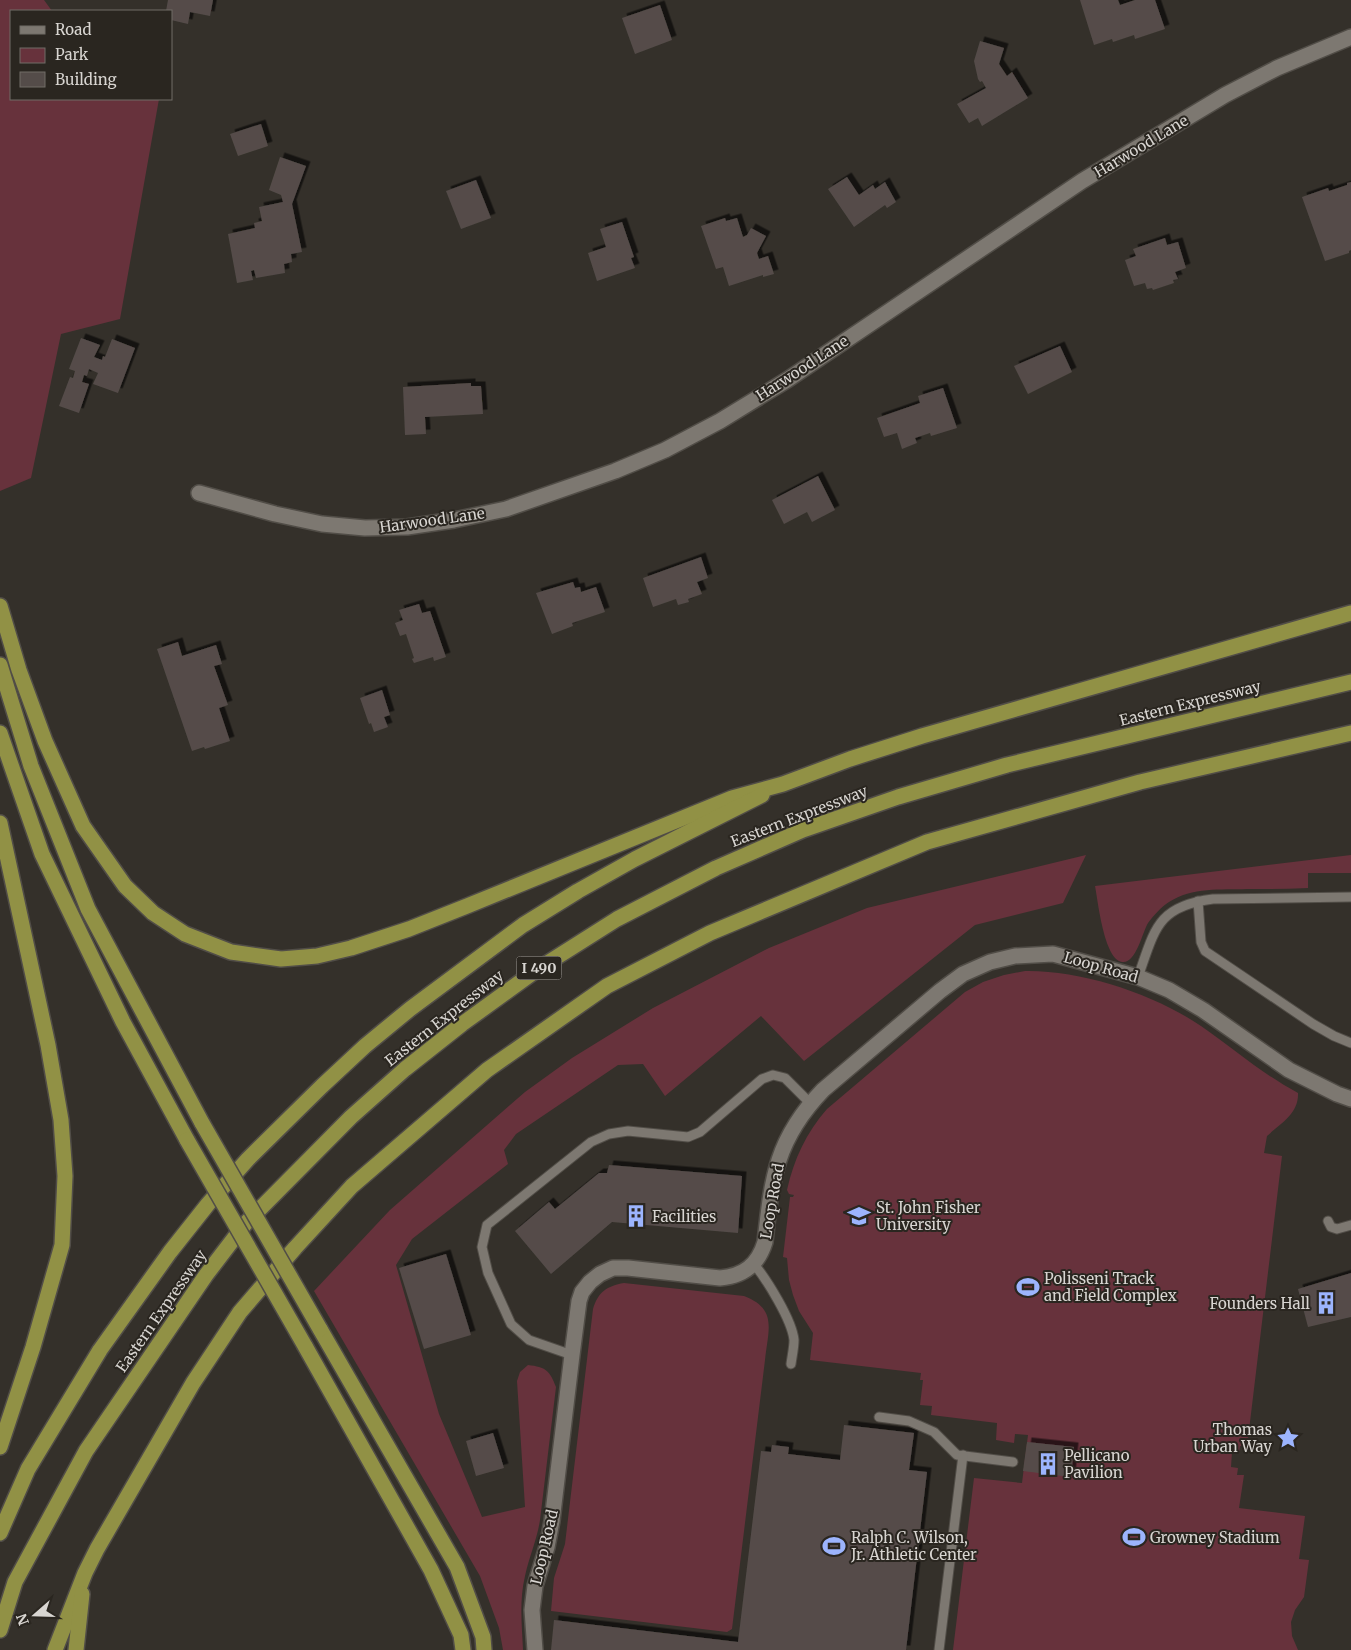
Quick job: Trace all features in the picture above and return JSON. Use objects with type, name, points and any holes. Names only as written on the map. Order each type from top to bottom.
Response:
[{"type":"highway","points":[[0,606],[19,670],[44,741],[83,826],[124,886],[153,913],[185,934],[230,952],[281,959],[317,956],[351,948],[409,928],[724,801],[783,784],[850,759],[922,736],[1351,613]]},
{"type":"highway","points":[[0,665],[31,766],[88,909],[202,1123],[457,1567],[483,1637],[484,1650]]},
{"type":"highway","name":"Eastern Expressway","points":[[0,1630],[15,1582],[86,1451],[206,1275],[245,1224],[351,1117],[405,1069],[462,1024],[538,969],[625,915],[716,868],[803,830],[898,797],[1006,765],[1351,682]]},
{"type":"highway","points":[[55,1650],[85,1573],[117,1513],[193,1383],[240,1312],[352,1186],[488,1070],[606,986],[710,933],[927,842],[1140,782],[1351,733]]},
{"type":"highway","points":[[0,734],[42,854],[123,1022],[187,1140],[431,1570],[461,1634],[463,1650]]},
{"type":"highway","points":[[0,1533],[28,1469],[100,1350],[170,1252],[208,1204],[248,1159],[322,1086],[365,1046],[410,1009],[523,925],[635,859],[738,809],[783,784]]},
{"type":"highway","points":[[0,823],[49,1054],[61,1120],[65,1176],[62,1245],[33,1347],[0,1447]]},
{"type":"highway","points":[[76,1650],[85,1573]]},
{"type":"street","name":"Harwood Lane","points":[[199,493],[275,514],[322,524],[365,528],[399,527],[454,520],[506,509],[615,471],[665,450],[720,421],[787,380],[1082,181],[1225,96],[1277,68],[1351,37]]},
{"type":"street","name":"Loop Road","points":[[535,1650],[532,1610],[535,1586],[547,1547],[552,1521],[572,1355],[582,1292],[600,1274],[613,1268],[720,1278],[734,1277],[754,1264],[762,1253],[765,1242],[776,1168],[783,1146],[794,1125],[810,1103],[823,1090],[940,991],[963,974],[990,962],[1015,956],[1053,954],[1138,977],[1169,990],[1203,1010],[1288,1070],[1351,1099]]},
{"type":"lane","points":[[1138,977],[1153,935],[1165,916],[1180,907],[1198,901],[1213,899],[1351,897]]},
{"type":"lane","points":[[1198,901],[1201,942],[1205,951],[1313,1024],[1351,1043]]},
{"type":"lane","points":[[572,1355],[529,1340],[511,1324],[488,1273],[482,1246],[487,1225],[591,1142],[608,1134],[628,1132],[688,1137],[700,1132],[762,1079],[773,1075],[785,1078],[810,1103]]},
{"type":"lane","points":[[1328,1221],[1331,1227],[1337,1229],[1351,1225]]},
{"type":"lane","points":[[754,1264],[762,1274],[789,1323],[794,1340],[791,1364]]},
{"type":"lane","points":[[879,1417],[909,1421],[934,1432],[958,1455],[1013,1462]]},
{"type":"lane","points":[[939,1650],[963,1456]]},
{"type":"green space","points":[[0,0],[44,0],[51,10],[10,10],[10,100],[159,100],[120,319],[61,334],[31,478],[0,491]]},
{"type":"green space","points":[[1086,855],[1063,903],[975,925],[804,1061],[761,1016],[665,1096],[643,1064],[618,1065],[516,1134],[504,1150],[508,1164],[412,1239],[396,1265],[439,1414],[482,1517],[525,1507],[517,1381],[520,1372],[528,1365],[539,1367],[552,1377],[556,1387],[540,1520],[523,1585],[521,1613],[523,1650],[503,1650],[499,1628],[480,1576],[314,1291],[390,1210],[525,1092],[572,1058],[653,1008],[769,948],[867,908]]},
{"type":"green space","points":[[1351,855],[1351,873],[1308,873],[1308,888],[1207,890],[1178,897],[1163,906],[1150,920],[1135,953],[1127,961],[1122,962],[1116,958],[1106,941],[1095,886]]},
{"type":"green space","points":[[1025,971],[1070,975],[1117,986],[1140,994],[1182,1014],[1260,1069],[1298,1093],[1292,1113],[1267,1136],[1264,1153],[1282,1156],[1247,1447],[1240,1446],[1239,1452],[1232,1452],[1231,1467],[1238,1468],[1237,1475],[1244,1475],[1239,1508],[1305,1516],[1299,1559],[1309,1560],[1304,1597],[1295,1610],[1291,1622],[1292,1636],[1298,1650],[953,1650],[974,1478],[1022,1483],[1028,1435],[1015,1434],[1014,1443],[996,1440],[997,1423],[931,1415],[932,1406],[920,1405],[923,1380],[920,1380],[921,1373],[810,1360],[813,1333],[799,1311],[789,1280],[787,1258],[783,1257],[790,1197],[794,1195],[789,1194],[787,1190],[797,1157],[807,1137],[827,1109],[965,992],[983,982]]},
{"type":"green space","points":[[624,1283],[744,1296],[755,1301],[766,1314],[769,1330],[768,1339],[732,1629],[727,1632],[551,1611],[554,1578],[565,1544],[593,1309],[604,1291]]},
{"type":"building","points":[[168,0],[213,0],[210,16],[190,12],[188,24],[172,20],[172,10],[166,10]]},
{"type":"building","points":[[1080,0],[1118,0],[1120,5],[1135,0],[1155,0],[1165,29],[1135,39],[1134,35],[1113,42],[1112,39],[1094,45]]},
{"type":"building","points":[[660,5],[672,40],[635,54],[622,18]]},
{"type":"building","points":[[980,41],[1004,48],[999,64],[1007,76],[1012,72],[1028,98],[982,126],[978,118],[969,123],[957,104],[986,88],[982,81],[980,82],[978,79],[974,61]]},
{"type":"building","points":[[261,124],[268,146],[238,156],[230,134]]},
{"type":"building","points":[[280,157],[306,166],[292,204],[302,252],[291,254],[292,262],[284,264],[285,273],[256,278],[254,270],[251,271],[253,280],[237,283],[228,234],[255,228],[254,223],[262,221],[259,207],[283,202],[281,195],[269,190]]},
{"type":"building","points":[[847,177],[859,195],[873,185],[875,189],[885,182],[896,202],[887,208],[885,205],[854,227],[828,189]]},
{"type":"building","points":[[476,180],[491,218],[461,229],[446,191]]},
{"type":"building","points":[[1351,182],[1351,250],[1349,253],[1325,261],[1302,197],[1328,188],[1329,191]]},
{"type":"building","points":[[725,218],[726,221],[737,218],[743,237],[747,235],[751,228],[766,236],[757,253],[759,259],[768,256],[774,274],[763,277],[763,275],[729,286],[723,267],[716,269],[701,226]]},
{"type":"building","points":[[622,222],[634,257],[631,258],[635,268],[597,281],[588,253],[606,247],[600,229]]},
{"type":"building","points":[[1165,238],[1167,245],[1178,242],[1186,268],[1175,272],[1178,279],[1173,280],[1174,283],[1153,290],[1152,288],[1147,289],[1145,283],[1134,286],[1125,260],[1136,256],[1133,249]]},
{"type":"building","points":[[81,338],[100,345],[94,357],[102,360],[112,339],[135,348],[118,393],[93,384],[98,373],[89,369],[87,376],[84,375],[82,382],[89,384],[79,413],[59,406],[70,377],[73,378],[75,371],[69,369]]},
{"type":"building","points":[[1060,346],[1072,372],[1028,394],[1014,366]]},
{"type":"building","points":[[471,383],[471,386],[481,386],[483,414],[425,417],[426,434],[405,435],[403,387]]},
{"type":"building","points":[[943,388],[957,428],[931,436],[930,433],[915,438],[917,443],[902,449],[897,433],[884,437],[877,418],[920,403],[918,396]]},
{"type":"building","points":[[818,476],[835,510],[812,522],[807,512],[784,524],[772,500]]},
{"type":"building","points":[[701,557],[708,578],[697,582],[702,594],[688,599],[689,602],[678,605],[676,599],[653,607],[643,578]]},
{"type":"building","points":[[573,582],[575,588],[580,587],[581,592],[596,587],[605,612],[572,623],[573,626],[552,634],[536,593]]},
{"type":"building","points":[[419,604],[422,613],[430,611],[446,657],[434,661],[433,657],[414,663],[406,634],[400,636],[395,623],[403,620],[399,610]]},
{"type":"building","points":[[178,642],[182,656],[216,645],[222,664],[214,666],[228,705],[219,708],[230,741],[192,751],[157,649]]},
{"type":"building","points":[[382,690],[390,715],[384,717],[388,727],[374,732],[371,723],[369,724],[360,698]]},
{"type":"building","name":"Facilities","points":[[609,1165],[742,1176],[738,1233],[612,1222],[551,1274],[515,1231],[549,1202],[555,1209],[599,1173],[607,1173]]},
{"type":"building","points":[[446,1254],[471,1335],[424,1349],[399,1268]]},
{"type":"building","name":"Founders Hall","points":[[1351,1273],[1351,1317],[1308,1327],[1298,1289]]},
{"type":"building","name":"Ralph C. Wilson, Jr. Athletic Center","points":[[844,1425],[914,1433],[909,1470],[927,1472],[906,1650],[551,1650],[554,1620],[738,1642],[761,1451],[771,1452],[772,1445],[789,1447],[788,1454],[840,1460]]},
{"type":"building","points":[[493,1433],[504,1468],[476,1476],[466,1441]]},
{"type":"building","name":"Pellicano Pavilion","points":[[1027,1442],[1074,1447],[1071,1477],[1023,1471]]},
{"type":"place","name":"Facilities","points":[[636,1216]]},
{"type":"place","name":"St. John Fisher University","points":[[859,1216]]},
{"type":"place","name":"Polisseni Track and Field Complex","points":[[1028,1287]]},
{"type":"place","name":"Founders Hall","points":[[1326,1303]]},
{"type":"place","name":"Thomas Urban Way","points":[[1288,1438]]},
{"type":"place","name":"Pellicano Pavilion","points":[[1048,1464]]},
{"type":"place","name":"Growney Stadium","points":[[1134,1537]]},
{"type":"place","name":"Ralph C. Wilson, Jr. Athletic Center","points":[[834,1546]]}]
